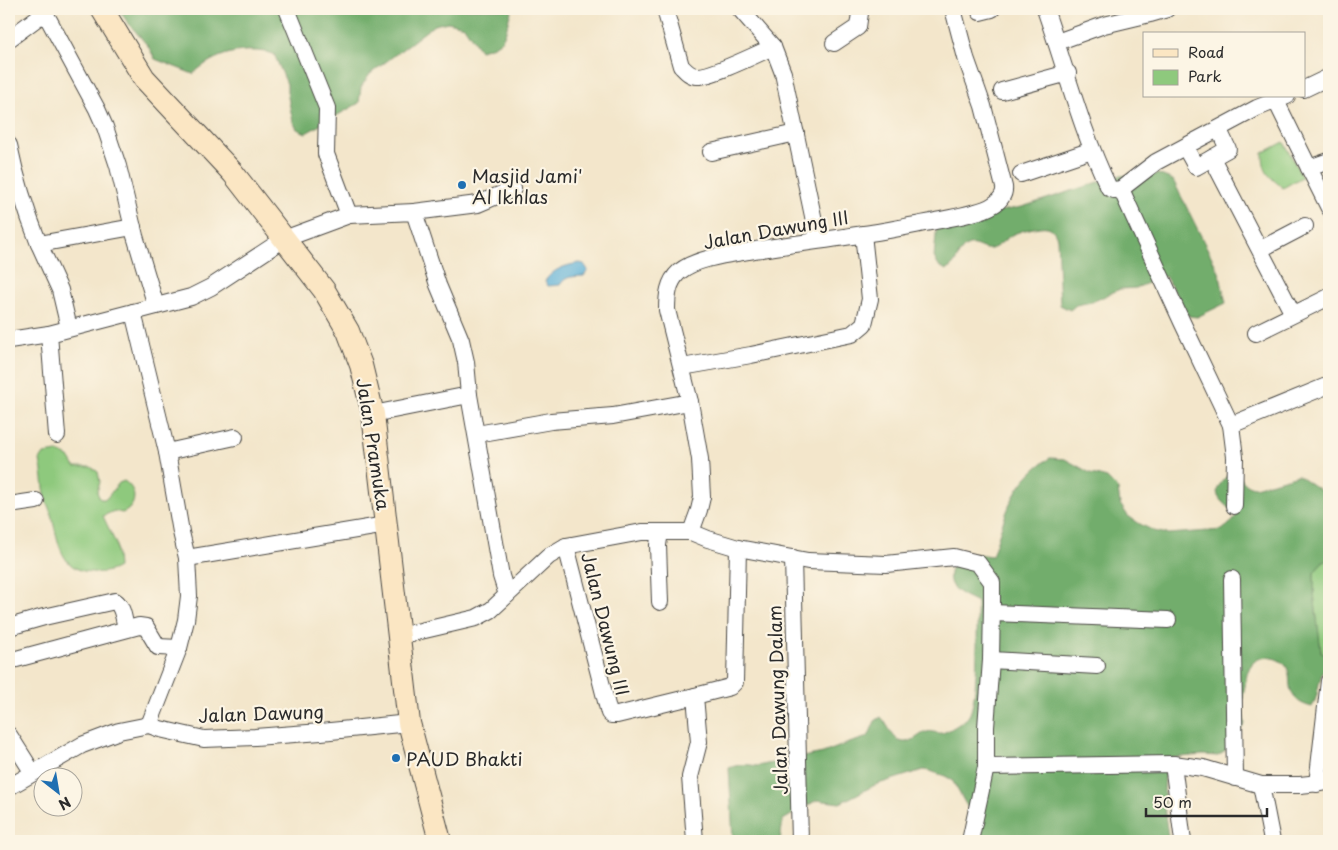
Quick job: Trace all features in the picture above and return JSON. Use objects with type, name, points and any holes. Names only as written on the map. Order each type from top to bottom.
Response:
[{"type":"main road","name":"Jalan Pramuka","points":[[102,9],[144,78],[233,173],[324,290],[348,331],[361,365],[373,414],[409,722],[440,841]]},
{"type":"street","points":[[287,9],[327,108],[326,154],[349,215]]},
{"type":"street","points":[[666,9],[682,66],[687,73],[697,76],[710,74],[772,47]]},
{"type":"street","points":[[740,9],[772,47],[783,73],[818,240]]},
{"type":"street","points":[[834,43],[858,27],[860,13],[857,9]]},
{"type":"street","name":"Jalan Dawung III","points":[[399,636],[476,618],[491,610],[550,556],[566,546],[642,532],[691,532],[700,510],[702,497],[700,459],[690,402],[667,310],[667,296],[670,284],[678,273],[687,267],[709,259],[735,253],[863,234],[953,218],[993,206],[1004,193],[1004,187],[983,106],[966,58],[953,9]]},
{"type":"street","points":[[1045,9],[1068,73],[1074,100],[1092,150],[1109,188],[1114,190],[1121,189],[1146,168],[1257,108],[1281,99],[1329,208]]},
{"type":"street","points":[[1057,42],[1104,25],[1167,9]]},
{"type":"street","points":[[9,39],[43,11],[101,117],[118,166],[133,227],[156,306]]},
{"type":"street","points":[[1002,90],[1068,73]]},
{"type":"street","points":[[1306,88],[1329,77]]},
{"type":"street","points":[[1185,147],[1196,167],[1228,149],[1219,130]]},
{"type":"street","points":[[711,152],[796,134]]},
{"type":"street","points":[[9,145],[20,191],[60,290],[69,328]]},
{"type":"street","points":[[1021,174],[1092,150]]},
{"type":"street","points":[[1212,158],[1293,314]]},
{"type":"street","points":[[1310,168],[1329,161]]},
{"type":"street","points":[[1121,189],[1231,425],[1235,457],[1234,506]]},
{"type":"street","points":[[9,340],[49,334],[191,297],[211,287],[284,239],[349,215],[414,212],[478,204],[513,190]]},
{"type":"street","points":[[414,212],[438,285],[461,340],[501,576],[507,595]]},
{"type":"street","points":[[1261,250],[1305,226]]},
{"type":"street","points":[[40,244],[133,227]]},
{"type":"street","name":"Jalan Dawung III","points":[[682,367],[751,356],[852,334],[864,324],[870,299],[863,234]]},
{"type":"street","points":[[1256,333],[1329,297]]},
{"type":"street","points":[[133,312],[167,452],[187,558],[190,596],[179,648],[149,725]]},
{"type":"street","points":[[49,334],[57,435]]},
{"type":"street","points":[[1231,425],[1329,384]]},
{"type":"street","points":[[373,414],[469,395]]},
{"type":"street","points":[[477,434],[551,422],[614,416],[690,402]]},
{"type":"street","points":[[167,452],[235,437]]},
{"type":"street","points":[[9,505],[36,501]]},
{"type":"street","points":[[187,558],[386,525]]},
{"type":"street","points":[[660,532],[658,545],[660,602]]},
{"type":"street","points":[[691,532],[738,548],[808,561],[886,564],[954,557],[978,563],[992,582],[991,660],[986,727],[986,767],[970,841]]},
{"type":"street","name":"Jalan Dawung III","points":[[566,546],[608,713],[617,716],[695,696]]},
{"type":"street","points":[[695,841],[690,777],[699,742],[695,696],[730,687],[735,682],[738,548]]},
{"type":"street","name":"Jalan Dawung Dalam","points":[[793,558],[800,841]]},
{"type":"street","points":[[1232,579],[1235,778]]},
{"type":"street","points":[[9,627],[44,616],[114,601],[120,607],[126,629]]},
{"type":"street","points":[[992,613],[1168,620]]},
{"type":"street","points":[[9,661],[139,626],[146,627],[158,647],[179,648]]},
{"type":"street","points":[[991,660],[1097,666]]},
{"type":"street","points":[[986,767],[1172,764],[1203,768],[1261,785],[1323,783],[1329,681]]},
{"type":"street","name":"Jalan Dawung","points":[[42,768],[82,745],[119,731],[149,725],[204,738],[274,736],[409,722]]},
{"type":"street","points":[[9,736],[32,771]]},
{"type":"street","points":[[1172,764],[1183,841]]},
{"type":"street","name":"Jalan Dawung","points":[[9,787],[32,774]]},
{"type":"street","points":[[1261,785],[1272,841]]},
{"type":"green space","points":[[118,9],[512,9],[504,36],[501,41],[490,48],[480,50],[464,26],[448,22],[434,25],[370,74],[361,87],[359,103],[306,133],[297,129],[293,122],[287,84],[274,54],[252,51],[230,53],[211,61],[193,74],[155,59],[148,46]]},
{"type":"green space","points":[[1284,142],[1302,177],[1283,188],[1268,174],[1264,165],[1263,153]]},
{"type":"green space","points":[[1158,174],[1173,180],[1219,272],[1226,303],[1197,317],[1189,316],[1165,276],[1136,288],[1120,289],[1092,302],[1076,305],[1070,310],[1060,305],[1057,238],[1055,233],[1047,227],[1034,228],[1017,233],[991,249],[969,245],[962,250],[953,265],[946,270],[938,265],[934,257],[937,223],[1022,207],[1117,176]]},
{"type":"green space","points":[[58,452],[69,457],[75,467],[91,467],[98,472],[100,482],[97,492],[100,499],[106,499],[119,483],[124,481],[132,489],[133,503],[127,511],[122,513],[114,511],[103,516],[116,544],[118,567],[115,569],[103,572],[81,570],[73,567],[63,554],[44,489],[40,460],[44,454]]},
{"type":"green space","points":[[1050,458],[1065,459],[1092,474],[1107,478],[1118,489],[1120,504],[1128,516],[1154,531],[1168,534],[1222,530],[1233,521],[1237,514],[1222,502],[1217,492],[1218,487],[1235,468],[1243,481],[1251,486],[1255,487],[1298,475],[1329,496],[1329,560],[1323,561],[1314,573],[1314,594],[1321,652],[1329,657],[1329,662],[1322,672],[1315,702],[1312,707],[1301,703],[1293,695],[1290,688],[1288,669],[1283,663],[1274,658],[1264,658],[1255,661],[1249,669],[1243,696],[1242,710],[1245,724],[1224,752],[1218,756],[1203,755],[1169,758],[1166,768],[1164,799],[1169,841],[976,841],[968,808],[952,780],[923,770],[875,785],[840,803],[817,800],[783,820],[780,841],[733,841],[729,768],[743,765],[757,766],[823,753],[868,737],[875,721],[881,717],[893,735],[900,741],[905,742],[929,732],[944,732],[960,724],[968,717],[972,709],[976,680],[977,602],[959,593],[951,585],[950,574],[952,566],[976,554],[992,556],[1006,513],[1018,489],[1037,467]]},
{"type":"green space","points":[[1329,560],[1329,657],[1321,652],[1314,594],[1314,573],[1323,561]]},
{"type":"water","points":[[584,264],[588,270],[584,276],[570,277],[560,285],[548,286],[545,281],[552,273],[565,266]]},
{"type":"place","name":"Masjid Jami' Al Ikhlas","points":[[462,185]]},
{"type":"place","name":"PAUD Bhakti","points":[[396,758]]}]
